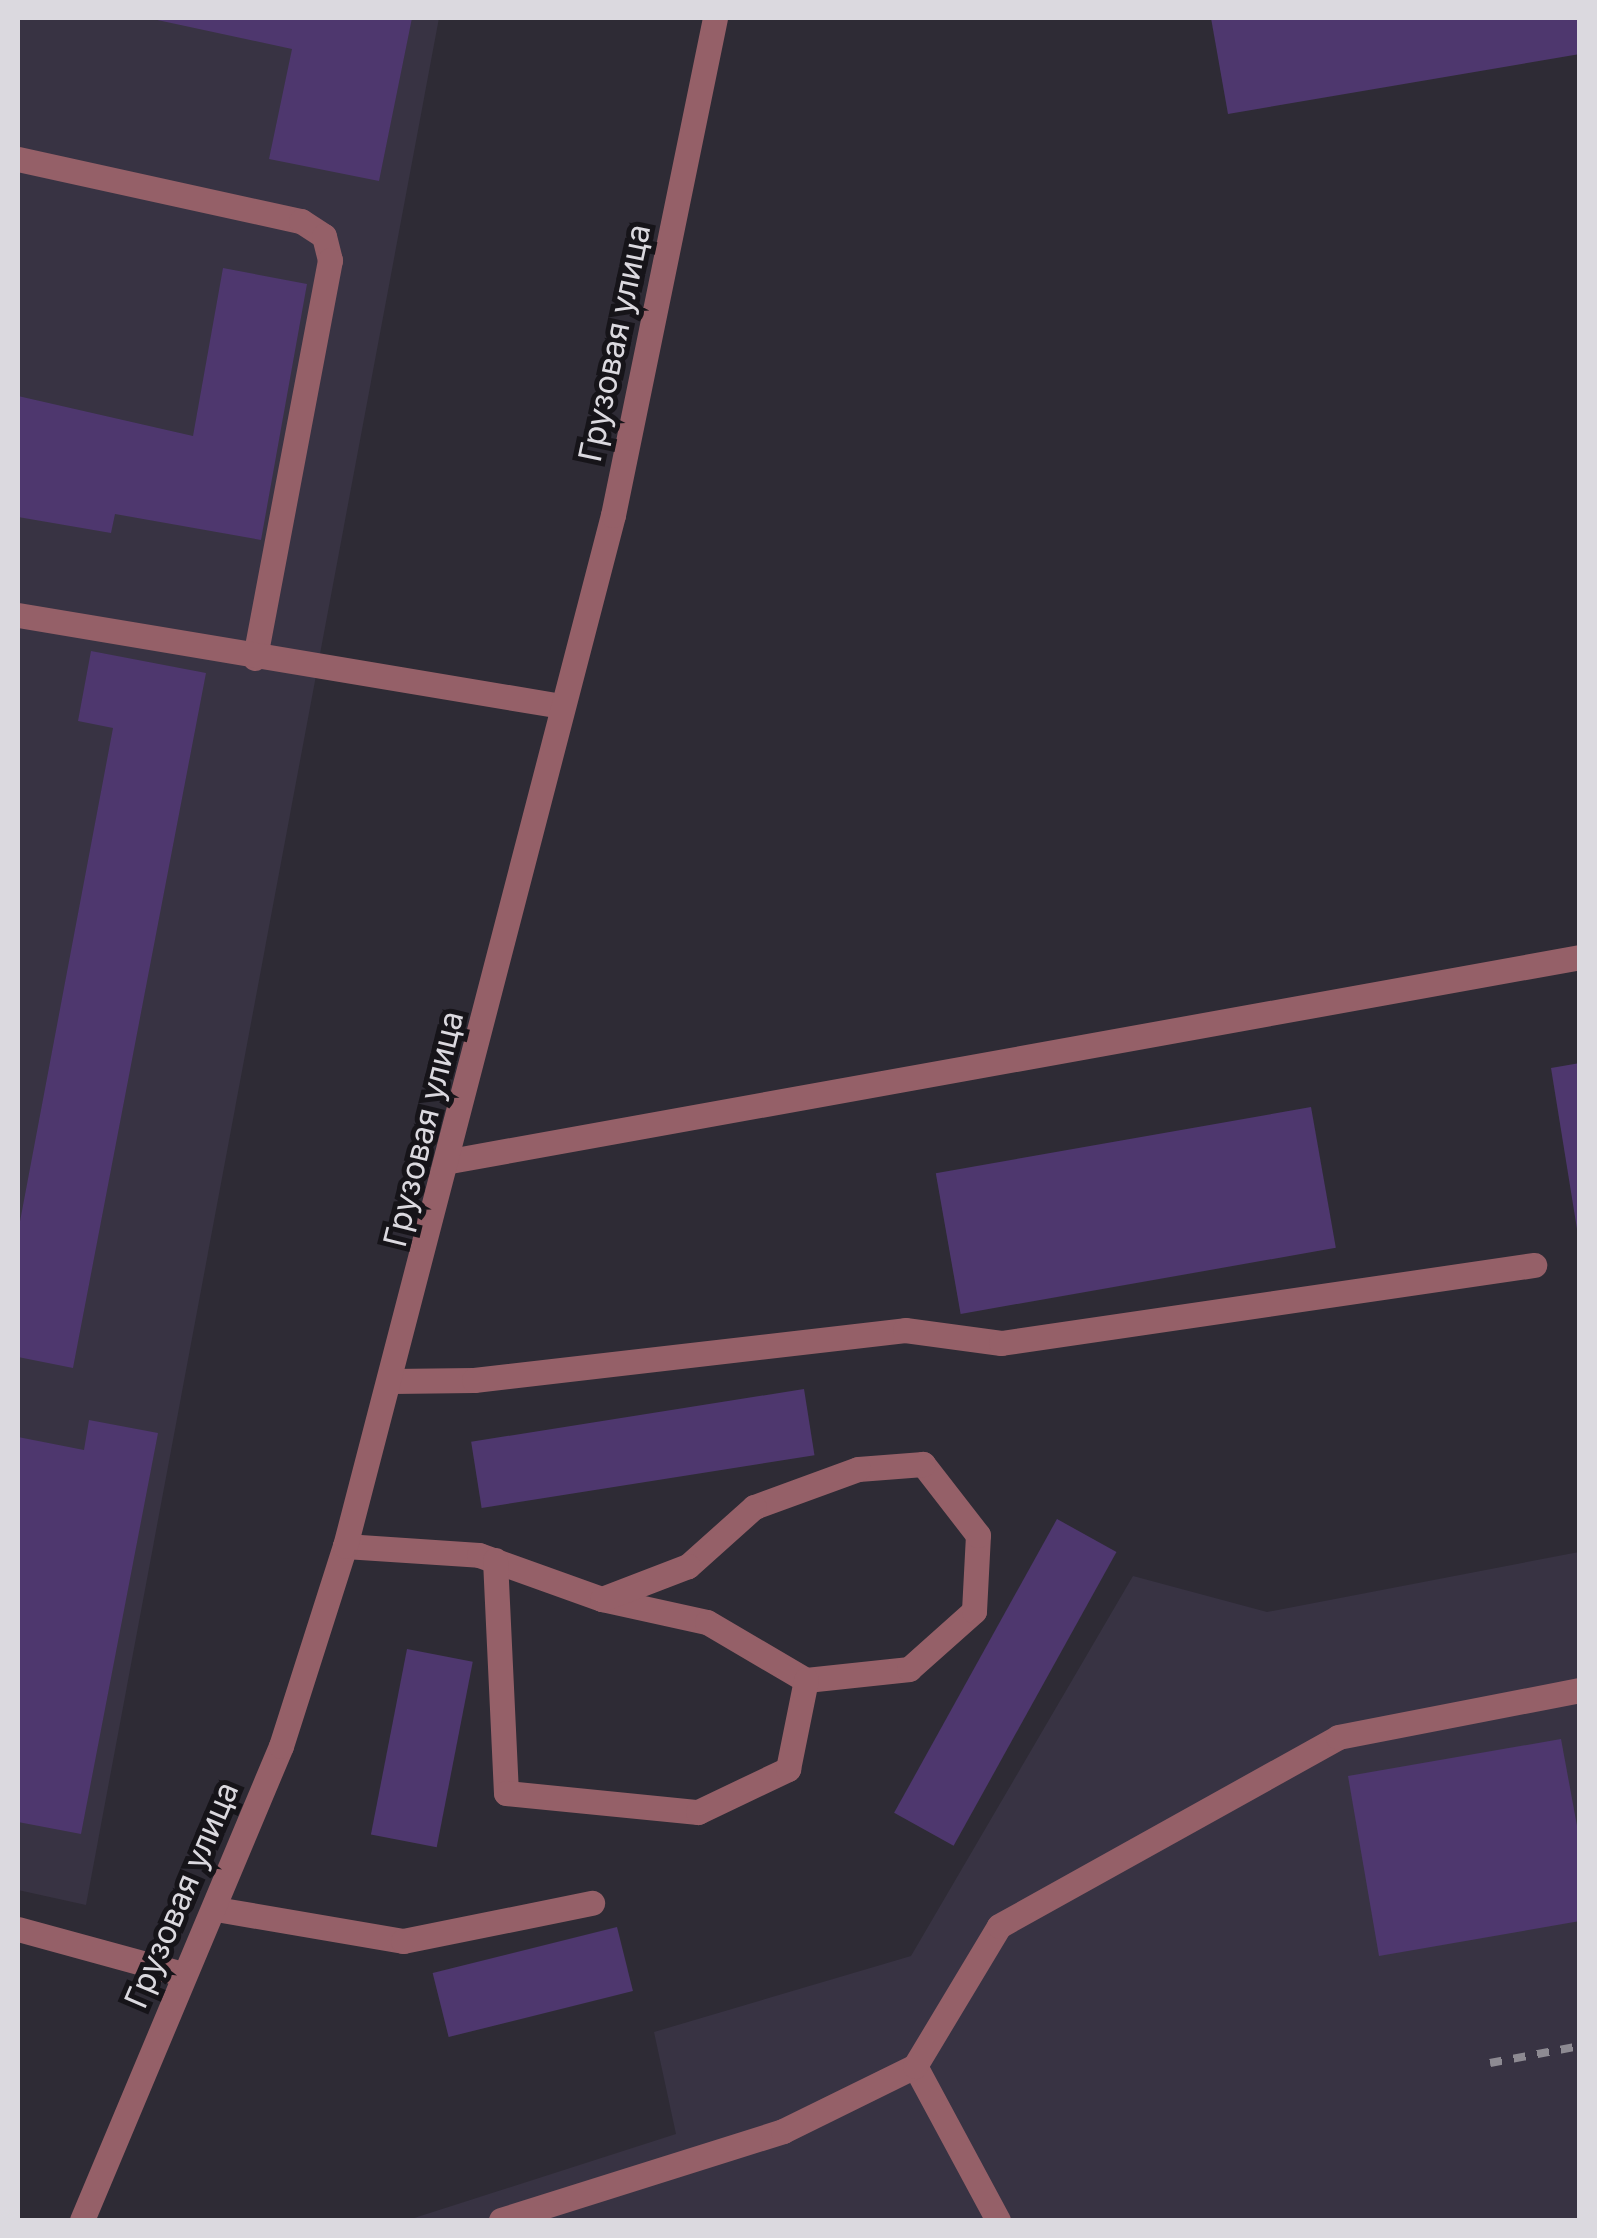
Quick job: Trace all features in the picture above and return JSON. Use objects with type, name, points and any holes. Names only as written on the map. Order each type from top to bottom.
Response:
[{"type":"street","name":"Грузовая улица","points":[[82,2220],[182,1974],[216,1909],[345,1546],[450,1162],[561,706],[613,515],[715,18]]},
{"type":"street","points":[[18,158],[301,221],[324,236],[330,260],[255,658]]},
{"type":"street","points":[[18,616],[561,706]]},
{"type":"street","points":[[450,1162],[1580,956]]},
{"type":"street","points":[[392,1381],[474,1380],[905,1330],[1001,1343],[1534,1266]]},
{"type":"street","points":[[345,1546],[495,1560],[602,1599],[707,1622],[806,1680],[908,1670],[974,1611],[978,1534],[923,1464],[858,1470],[754,1507],[688,1566],[602,1599]]},
{"type":"street","points":[[495,1560],[506,1793],[698,1812],[788,1770],[806,1680]]},
{"type":"street","points":[[501,2220],[783,2132],[915,2066],[999,1926],[1338,1738],[1580,1690]]},
{"type":"street","points":[[216,1909],[402,1941],[592,1903]]},
{"type":"street","points":[[18,1929],[182,1974]]},
{"type":"street","points":[[915,2066],[998,2220]]},
{"type":"shaded area","points":[[18,18],[439,18],[86,1905],[18,1890]]},
{"type":"shaded area","points":[[1579,1552],[1579,2220],[408,2220],[676,2134],[654,2032],[911,1956],[1133,1576],[1267,1612]]},
{"type":"building","points":[[148,18],[412,18],[379,181],[269,159],[292,49]]},
{"type":"building","points":[[1211,18],[1580,18],[1580,54],[1228,114]]},
{"type":"building","points":[[223,268],[307,284],[261,540],[115,514],[111,533],[18,517],[18,396],[193,436]]},
{"type":"building","points":[[91,651],[206,673],[73,1368],[18,1357],[18,1232],[113,728],[78,721]]},
{"type":"building","points":[[1580,1063],[1580,1229],[1577,1229],[1551,1068]]},
{"type":"building","points":[[1311,1107],[1336,1248],[961,1314],[936,1173]]},
{"type":"building","points":[[804,1389],[814,1455],[482,1508],[471,1442]]},
{"type":"building","points":[[89,1420],[158,1433],[81,1834],[18,1822],[18,1437],[84,1450]]},
{"type":"building","points":[[1057,1519],[1116,1552],[954,1846],[894,1813]]},
{"type":"building","points":[[407,1649],[473,1662],[437,1847],[371,1835]]},
{"type":"building","points":[[1561,1739],[1580,1842],[1580,1921],[1379,1956],[1348,1776]]},
{"type":"building","points":[[617,1927],[633,1991],[449,2037],[433,1973]]},
{"type":"railway","points":[[1490,2063],[1580,2046]]}]
